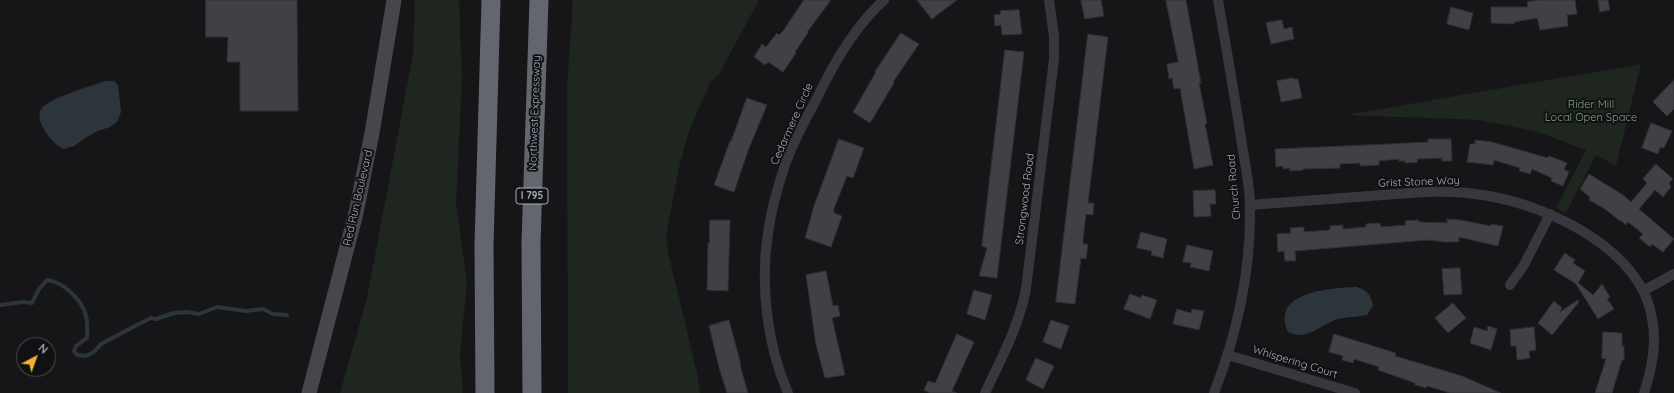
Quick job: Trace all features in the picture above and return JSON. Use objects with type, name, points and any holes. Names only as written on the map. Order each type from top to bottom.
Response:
[{"type":"highway","points":[[485,393],[484,245],[491,0]]},
{"type":"highway","name":"Northwest Expressway","points":[[532,393],[531,243],[540,0]]},
{"type":"main road","name":"Red Run Boulevard","points":[[309,393],[356,213],[374,126],[394,0]]},
{"type":"street","name":"Cedarmere Circle","points":[[788,393],[776,356],[769,323],[766,296],[765,266],[768,233],[774,202],[784,168],[796,138],[824,82],[842,52],[860,27],[884,0]]},
{"type":"street","name":"Strongwood Road","points":[[986,393],[1020,315],[1026,289],[1054,59],[1054,36],[1049,0]]},
{"type":"street","name":"Church Road","points":[[1214,393],[1228,355],[1240,312],[1246,267],[1250,205],[1232,81],[1218,0]]},
{"type":"street","name":"Grist Stone Way","points":[[1250,205],[1448,191],[1490,196],[1517,202],[1550,214],[1572,225],[1596,240],[1618,258],[1630,271],[1643,291],[1652,317],[1655,342],[1652,370],[1644,393]]},
{"type":"street","points":[[1510,285],[1528,258],[1550,214]]},
{"type":"street","points":[[1643,291],[1674,274]]},
{"type":"street","name":"Whispering Court","points":[[1228,355],[1355,393]]},
{"type":"green space","points":[[415,0],[459,0],[462,79],[456,204],[467,283],[460,354],[463,393],[340,393],[367,298],[413,54]]},
{"type":"green space","points":[[573,0],[759,0],[719,74],[710,83],[690,129],[680,163],[666,235],[668,252],[697,373],[700,393],[568,393],[567,88]]},
{"type":"green space","name":"Rider Mill Local Open Space","points":[[1641,64],[1616,166],[1596,155],[1566,213],[1556,208],[1586,150],[1535,131],[1480,120],[1346,115]]},
{"type":"shaded area","points":[[105,81],[114,81],[118,85],[121,112],[117,122],[110,127],[85,138],[74,146],[63,149],[57,145],[50,138],[41,124],[39,116],[40,110],[53,100]]},
{"type":"shaded area","points":[[1357,287],[1364,290],[1371,299],[1373,306],[1367,315],[1338,319],[1308,334],[1295,335],[1288,332],[1285,318],[1288,308],[1295,300],[1306,294],[1319,291]]},
{"type":"building","points":[[206,0],[297,0],[298,111],[240,111],[240,62],[227,62],[228,37],[206,37]]},
{"type":"building","points":[[804,0],[831,0],[807,32],[808,33],[795,52],[796,53],[783,72],[768,62],[765,65],[754,57],[762,44],[766,47],[777,33],[779,35],[783,31]]},
{"type":"building","points":[[917,0],[957,0],[932,19]]},
{"type":"building","points":[[1081,0],[1101,0],[1104,16],[1085,19]]},
{"type":"building","points":[[1166,0],[1186,0],[1201,83],[1199,83],[1213,165],[1194,169],[1180,88],[1174,89],[1172,78],[1169,79],[1167,64],[1178,62]]},
{"type":"building","points":[[1541,0],[1575,0],[1577,14],[1567,15],[1568,26],[1540,30],[1537,18],[1514,22],[1514,24],[1491,23],[1491,7],[1528,7],[1527,2]]},
{"type":"building","points":[[1598,0],[1608,0],[1610,10],[1600,12]]},
{"type":"building","points":[[1451,7],[1473,13],[1469,30],[1447,24]]},
{"type":"building","points":[[1019,10],[1022,34],[1002,35],[1001,25],[995,26],[994,15],[1001,14],[1000,11]]},
{"type":"building","points":[[1282,20],[1284,29],[1292,27],[1294,39],[1271,44],[1266,23]]},
{"type":"building","points":[[901,33],[919,44],[893,82],[894,83],[870,123],[853,112],[875,72]]},
{"type":"building","points":[[1088,34],[1108,37],[1088,203],[1094,203],[1093,215],[1086,214],[1083,244],[1088,244],[1086,259],[1081,258],[1075,304],[1056,302]]},
{"type":"building","points":[[1005,50],[1024,52],[997,278],[979,276],[987,248],[982,246]]},
{"type":"building","points":[[1293,78],[1298,79],[1302,98],[1281,102],[1277,81]]},
{"type":"building","points":[[1674,80],[1674,109],[1667,116],[1653,102]]},
{"type":"building","points":[[747,98],[767,105],[749,148],[734,192],[714,185]]},
{"type":"building","points":[[1651,123],[1672,131],[1664,148],[1660,147],[1658,154],[1642,148]]},
{"type":"building","points":[[839,139],[864,148],[853,178],[847,176],[833,211],[835,212],[834,213],[842,216],[831,247],[805,238],[814,206]]},
{"type":"building","points":[[1428,139],[1451,139],[1452,161],[1442,161],[1442,158],[1417,159],[1418,162],[1405,163],[1405,161],[1399,161],[1399,159],[1379,161],[1379,165],[1360,166],[1360,163],[1340,164],[1340,168],[1303,169],[1290,171],[1290,168],[1283,169],[1283,166],[1276,167],[1275,149],[1428,142]]},
{"type":"building","points":[[1475,140],[1492,142],[1548,158],[1549,156],[1567,163],[1564,169],[1569,172],[1563,186],[1551,181],[1552,178],[1532,169],[1530,174],[1519,171],[1520,168],[1494,160],[1493,165],[1467,162],[1470,144],[1475,144]]},
{"type":"building","points":[[1656,164],[1673,179],[1669,183],[1671,187],[1663,197],[1655,190],[1639,209],[1674,239],[1663,252],[1652,244],[1650,247],[1639,238],[1643,234],[1628,222],[1626,225],[1605,209],[1589,200],[1590,197],[1580,189],[1589,174],[1623,195],[1631,202],[1647,183],[1643,179]]},
{"type":"building","points":[[1215,190],[1216,204],[1210,204],[1211,216],[1194,217],[1193,191]]},
{"type":"building","points":[[1447,219],[1491,226],[1491,224],[1503,226],[1498,246],[1459,237],[1459,242],[1428,240],[1295,251],[1296,261],[1285,261],[1284,251],[1278,252],[1277,234],[1291,233],[1290,228],[1304,227],[1304,232],[1330,230],[1330,226],[1343,225],[1343,229],[1366,227],[1366,224],[1380,223],[1381,227],[1406,225],[1405,221],[1418,220],[1419,222],[1447,223]]},
{"type":"building","points":[[710,220],[730,220],[728,291],[707,290]]},
{"type":"building","points":[[1141,232],[1167,239],[1163,258],[1151,255],[1152,251],[1137,248]]},
{"type":"building","points":[[1187,245],[1213,251],[1209,271],[1190,267],[1191,263],[1183,262]]},
{"type":"building","points":[[1565,253],[1575,260],[1573,263],[1585,271],[1578,283],[1593,295],[1602,284],[1610,297],[1607,299],[1614,309],[1598,319],[1576,284],[1554,270]]},
{"type":"building","points":[[1460,268],[1462,294],[1444,295],[1442,269]]},
{"type":"building","points":[[826,271],[833,306],[838,305],[840,316],[832,318],[845,375],[825,378],[816,345],[806,275]]},
{"type":"building","points":[[974,290],[992,295],[985,320],[967,314]]},
{"type":"building","points":[[1130,294],[1141,298],[1142,295],[1157,300],[1150,319],[1124,309]]},
{"type":"building","points":[[1578,300],[1579,302],[1552,335],[1538,323],[1554,301],[1562,308],[1560,312]]},
{"type":"building","points":[[1453,303],[1466,318],[1448,333],[1435,318]]},
{"type":"building","points":[[1177,309],[1191,313],[1192,309],[1204,311],[1199,330],[1173,324]]},
{"type":"building","points":[[729,320],[748,393],[727,393],[720,371],[709,326]]},
{"type":"building","points":[[1051,320],[1069,326],[1061,349],[1043,342]]},
{"type":"building","points":[[1488,326],[1497,329],[1491,350],[1470,343],[1474,327],[1487,331]]},
{"type":"building","points":[[1534,327],[1536,350],[1529,351],[1530,358],[1517,360],[1516,346],[1511,346],[1510,330]]},
{"type":"building","points":[[1603,332],[1622,333],[1622,346],[1624,346],[1624,360],[1622,360],[1612,393],[1595,393],[1606,359],[1602,358]]},
{"type":"building","points":[[957,334],[974,342],[952,391],[957,393],[930,393],[924,390],[928,381],[935,383]]},
{"type":"building","points":[[1334,334],[1396,353],[1395,356],[1462,376],[1501,393],[1450,393],[1427,386],[1426,388],[1415,385],[1415,383],[1378,370],[1379,367],[1354,359],[1353,363],[1342,360],[1343,356],[1329,352]]},
{"type":"building","points":[[1036,358],[1054,366],[1043,389],[1026,380]]},
{"type":"waterway","points":[[0,305],[23,302],[32,303],[39,289],[47,280],[60,284],[76,298],[84,310],[87,321],[87,338],[76,346],[74,351],[77,355],[86,356],[94,352],[101,344],[151,318],[156,319],[174,313],[187,312],[199,314],[217,307],[246,311],[263,309],[273,314],[287,315]]}]
